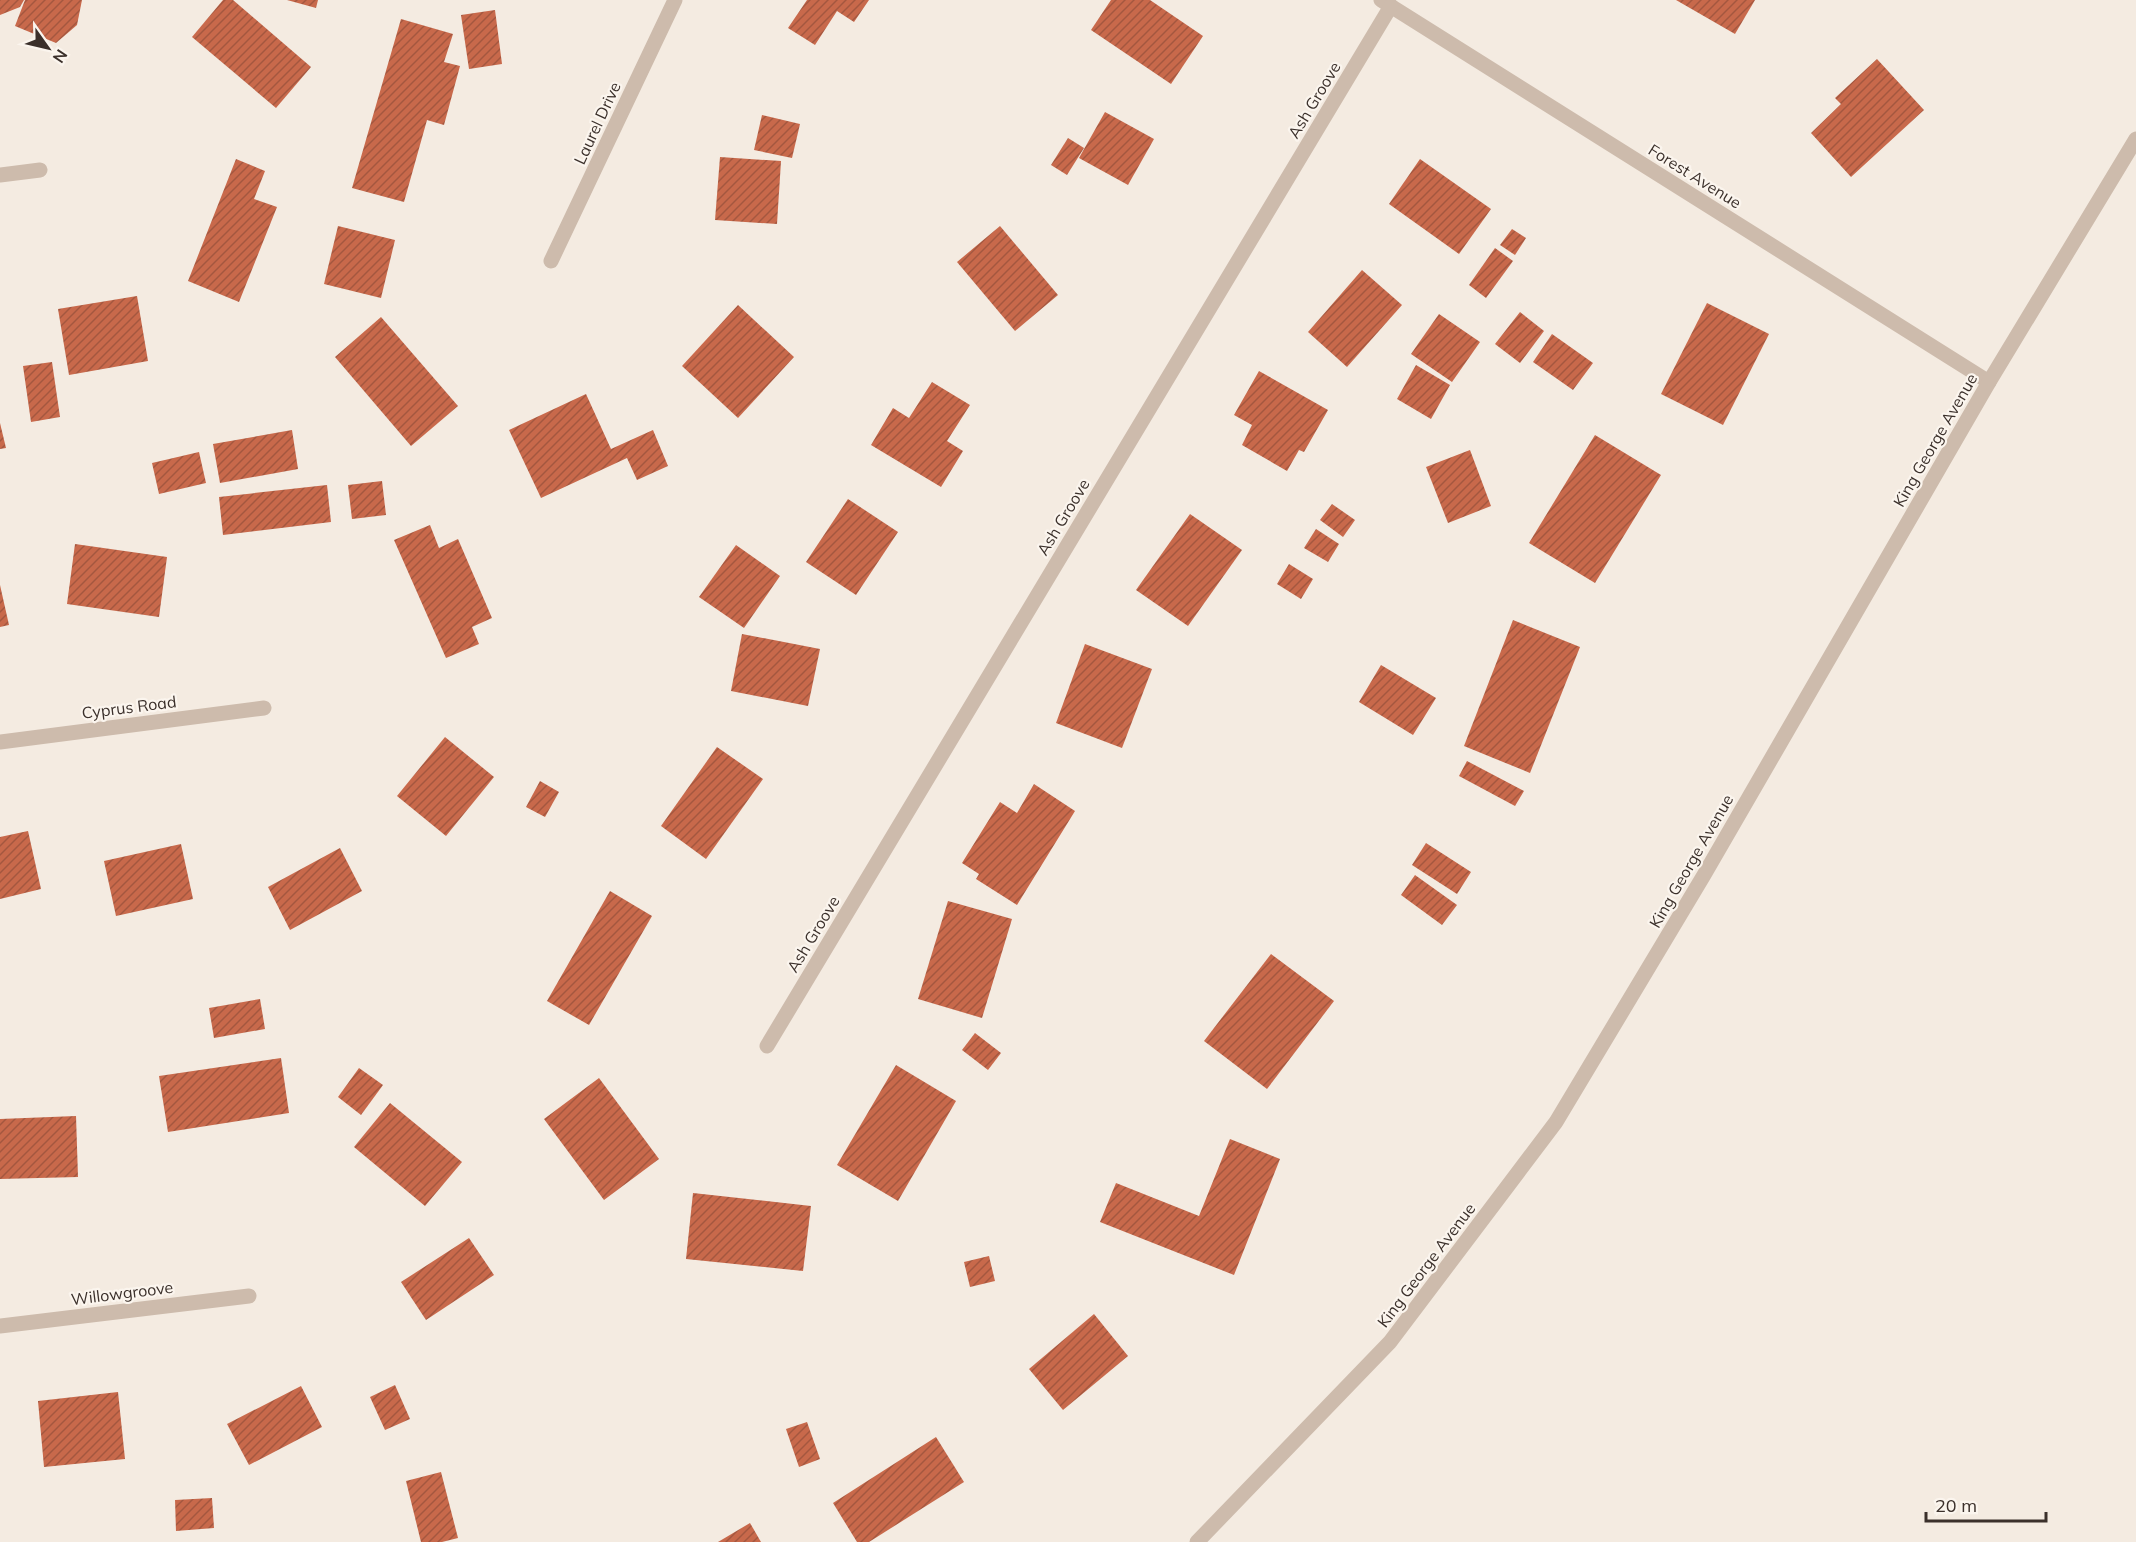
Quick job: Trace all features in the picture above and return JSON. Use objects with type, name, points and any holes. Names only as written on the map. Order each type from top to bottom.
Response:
[{"type":"street","name":"Laurel Drive","points":[[551,261],[675,0]]},
{"type":"street","name":"Forest Avenue","points":[[1386,3],[1989,382]]},
{"type":"street","name":"Ash Groove","points":[[767,1046],[1386,3]]},
{"type":"street","name":"King George Avenue","points":[[1197,1542],[1390,1342],[1557,1122],[1704,875],[1989,382],[2136,139]]},
{"type":"street","points":[[0,175],[40,170]]},
{"type":"street","name":"Cyprus Road","points":[[0,742],[264,708]]},
{"type":"street","name":"Willowgroove","points":[[0,1326],[249,1296]]},
{"type":"building","points":[[0,0],[24,0],[20,7],[0,15]]},
{"type":"building","points":[[25,0],[82,0],[77,25],[56,43],[15,26]]},
{"type":"building","points":[[223,0],[233,0],[311,67],[276,108],[192,37]]},
{"type":"building","points":[[287,0],[318,0],[316,8]]},
{"type":"building","points":[[807,0],[869,0],[854,22],[837,11],[815,45],[788,28]]},
{"type":"building","points":[[1111,0],[1150,0],[1203,36],[1171,84],[1091,30]]},
{"type":"building","points":[[1676,0],[1755,0],[1735,34]]},
{"type":"building","points":[[495,10],[502,64],[469,69],[461,15]]},
{"type":"building","points":[[401,19],[453,34],[444,62],[460,66],[444,125],[427,120],[404,202],[352,188]]},
{"type":"building","points":[[1877,59],[1924,110],[1851,177],[1811,133],[1841,104],[1835,98]]},
{"type":"building","points":[[1105,112],[1154,139],[1128,185],[1079,158]]},
{"type":"building","points":[[762,115],[800,124],[792,158],[754,150]]},
{"type":"building","points":[[1068,138],[1084,148],[1067,175],[1051,165]]},
{"type":"building","points":[[720,157],[781,161],[777,224],[715,220]]},
{"type":"building","points":[[236,159],[265,171],[254,199],[277,207],[239,302],[188,281]]},
{"type":"building","points":[[1420,159],[1491,209],[1459,254],[1389,204]]},
{"type":"building","points":[[338,226],[395,240],[381,298],[324,284]]},
{"type":"building","points":[[1000,226],[1058,295],[1015,331],[957,262]]},
{"type":"building","points":[[1512,229],[1526,238],[1515,255],[1500,245]]},
{"type":"building","points":[[1495,248],[1513,261],[1486,298],[1469,285]]},
{"type":"building","points":[[1362,270],[1402,305],[1347,367],[1308,332]]},
{"type":"building","points":[[137,296],[148,361],[69,375],[58,309]]},
{"type":"building","points":[[1707,303],[1769,334],[1723,425],[1661,394]]},
{"type":"building","points":[[738,305],[794,357],[738,418],[682,366]]},
{"type":"building","points":[[1520,312],[1544,331],[1520,363],[1495,344]]},
{"type":"building","points":[[1439,314],[1480,342],[1452,382],[1411,354]]},
{"type":"building","points":[[381,317],[458,406],[411,446],[335,357]]},
{"type":"building","points":[[1552,334],[1593,363],[1573,390],[1533,362]]},
{"type":"building","points":[[52,362],[60,417],[31,422],[23,366]]},
{"type":"building","points":[[1416,365],[1450,385],[1431,419],[1397,399]]},
{"type":"building","points":[[1259,371],[1328,410],[1304,452],[1299,450],[1287,471],[1242,445],[1252,425],[1234,415]]},
{"type":"building","points":[[932,382],[970,405],[947,441],[963,451],[941,487],[871,445],[893,408],[909,418]]},
{"type":"building","points":[[586,394],[611,449],[653,430],[668,466],[637,480],[627,458],[541,498],[509,430]]},
{"type":"building","points":[[0,423],[6,448],[0,449]]},
{"type":"building","points":[[292,430],[298,469],[220,483],[213,444]]},
{"type":"building","points":[[1595,435],[1661,475],[1595,583],[1529,543]]},
{"type":"building","points":[[1470,450],[1491,506],[1448,523],[1426,467]]},
{"type":"building","points":[[199,452],[206,483],[159,494],[152,463]]},
{"type":"building","points":[[382,481],[386,515],[352,519],[348,485]]},
{"type":"building","points":[[327,485],[331,522],[223,535],[219,497]]},
{"type":"building","points":[[848,499],[898,532],[856,595],[806,562]]},
{"type":"building","points":[[1332,504],[1355,520],[1343,537],[1320,520]]},
{"type":"building","points":[[1190,514],[1242,550],[1188,626],[1136,590]]},
{"type":"building","points":[[430,525],[439,548],[458,539],[492,618],[472,627],[479,644],[446,658],[394,540]]},
{"type":"building","points":[[1316,529],[1339,544],[1328,562],[1304,548]]},
{"type":"building","points":[[75,544],[167,557],[159,617],[67,604]]},
{"type":"building","points":[[736,545],[780,576],[744,628],[699,597]]},
{"type":"building","points":[[1289,564],[1313,579],[1301,599],[1277,584]]},
{"type":"building","points":[[0,585],[9,625],[0,627]]},
{"type":"building","points":[[1513,620],[1580,647],[1530,773],[1464,746]]},
{"type":"building","points":[[742,634],[820,649],[808,706],[731,691]]},
{"type":"building","points":[[1085,644],[1152,669],[1122,748],[1056,723]]},
{"type":"building","points":[[1381,665],[1436,698],[1413,735],[1359,702]]},
{"type":"building","points":[[445,737],[494,777],[446,836],[397,796]]},
{"type":"building","points":[[717,747],[763,779],[706,859],[661,826]]},
{"type":"building","points":[[1467,761],[1524,791],[1515,806],[1459,776]]},
{"type":"building","points":[[540,781],[559,792],[545,817],[526,807]]},
{"type":"building","points":[[1034,784],[1075,811],[1017,905],[976,879],[979,874],[962,863],[1000,802],[1017,813]]},
{"type":"building","points":[[28,831],[41,889],[0,899],[0,837]]},
{"type":"building","points":[[1426,843],[1471,872],[1457,894],[1412,865]]},
{"type":"building","points":[[181,844],[193,899],[116,916],[104,861]]},
{"type":"building","points":[[340,848],[362,891],[290,930],[268,887]]},
{"type":"building","points":[[1415,875],[1457,905],[1442,925],[1401,895]]},
{"type":"building","points":[[610,891],[652,916],[589,1025],[547,1001]]},
{"type":"building","points":[[948,901],[1012,919],[982,1018],[918,999]]},
{"type":"building","points":[[1271,954],[1334,1001],[1267,1089],[1204,1041]]},
{"type":"building","points":[[260,999],[265,1029],[214,1038],[209,1008]]},
{"type":"building","points":[[975,1033],[1001,1053],[988,1070],[962,1050]]},
{"type":"building","points":[[281,1058],[289,1113],[168,1132],[159,1076]]},
{"type":"building","points":[[896,1065],[956,1101],[898,1201],[837,1165]]},
{"type":"building","points":[[359,1068],[383,1085],[361,1115],[338,1097]]},
{"type":"building","points":[[599,1078],[659,1159],[604,1200],[544,1119]]},
{"type":"building","points":[[390,1103],[462,1162],[425,1206],[354,1147]]},
{"type":"building","points":[[76,1116],[78,1177],[0,1179],[0,1119]]},
{"type":"building","points":[[1230,1139],[1280,1159],[1234,1275],[1100,1222],[1116,1183],[1199,1216]]},
{"type":"building","points":[[693,1193],[811,1206],[803,1271],[686,1259]]},
{"type":"building","points":[[469,1238],[494,1275],[426,1320],[401,1282]]},
{"type":"building","points":[[989,1256],[995,1281],[970,1287],[964,1262]]},
{"type":"building","points":[[1094,1314],[1128,1356],[1063,1410],[1029,1369]]},
{"type":"building","points":[[395,1385],[410,1419],[385,1430],[370,1397]]},
{"type":"building","points":[[301,1386],[322,1427],[249,1465],[227,1424]]},
{"type":"building","points":[[118,1392],[125,1459],[44,1467],[38,1401]]},
{"type":"building","points":[[807,1422],[820,1459],[799,1467],[786,1429]]},
{"type":"building","points":[[936,1437],[964,1482],[869,1542],[857,1542],[833,1503]]},
{"type":"building","points":[[441,1472],[458,1538],[442,1542],[421,1542],[406,1481]]},
{"type":"building","points":[[212,1498],[214,1528],[176,1531],[175,1500]]},
{"type":"building","points":[[750,1523],[761,1542],[718,1542]]}]
